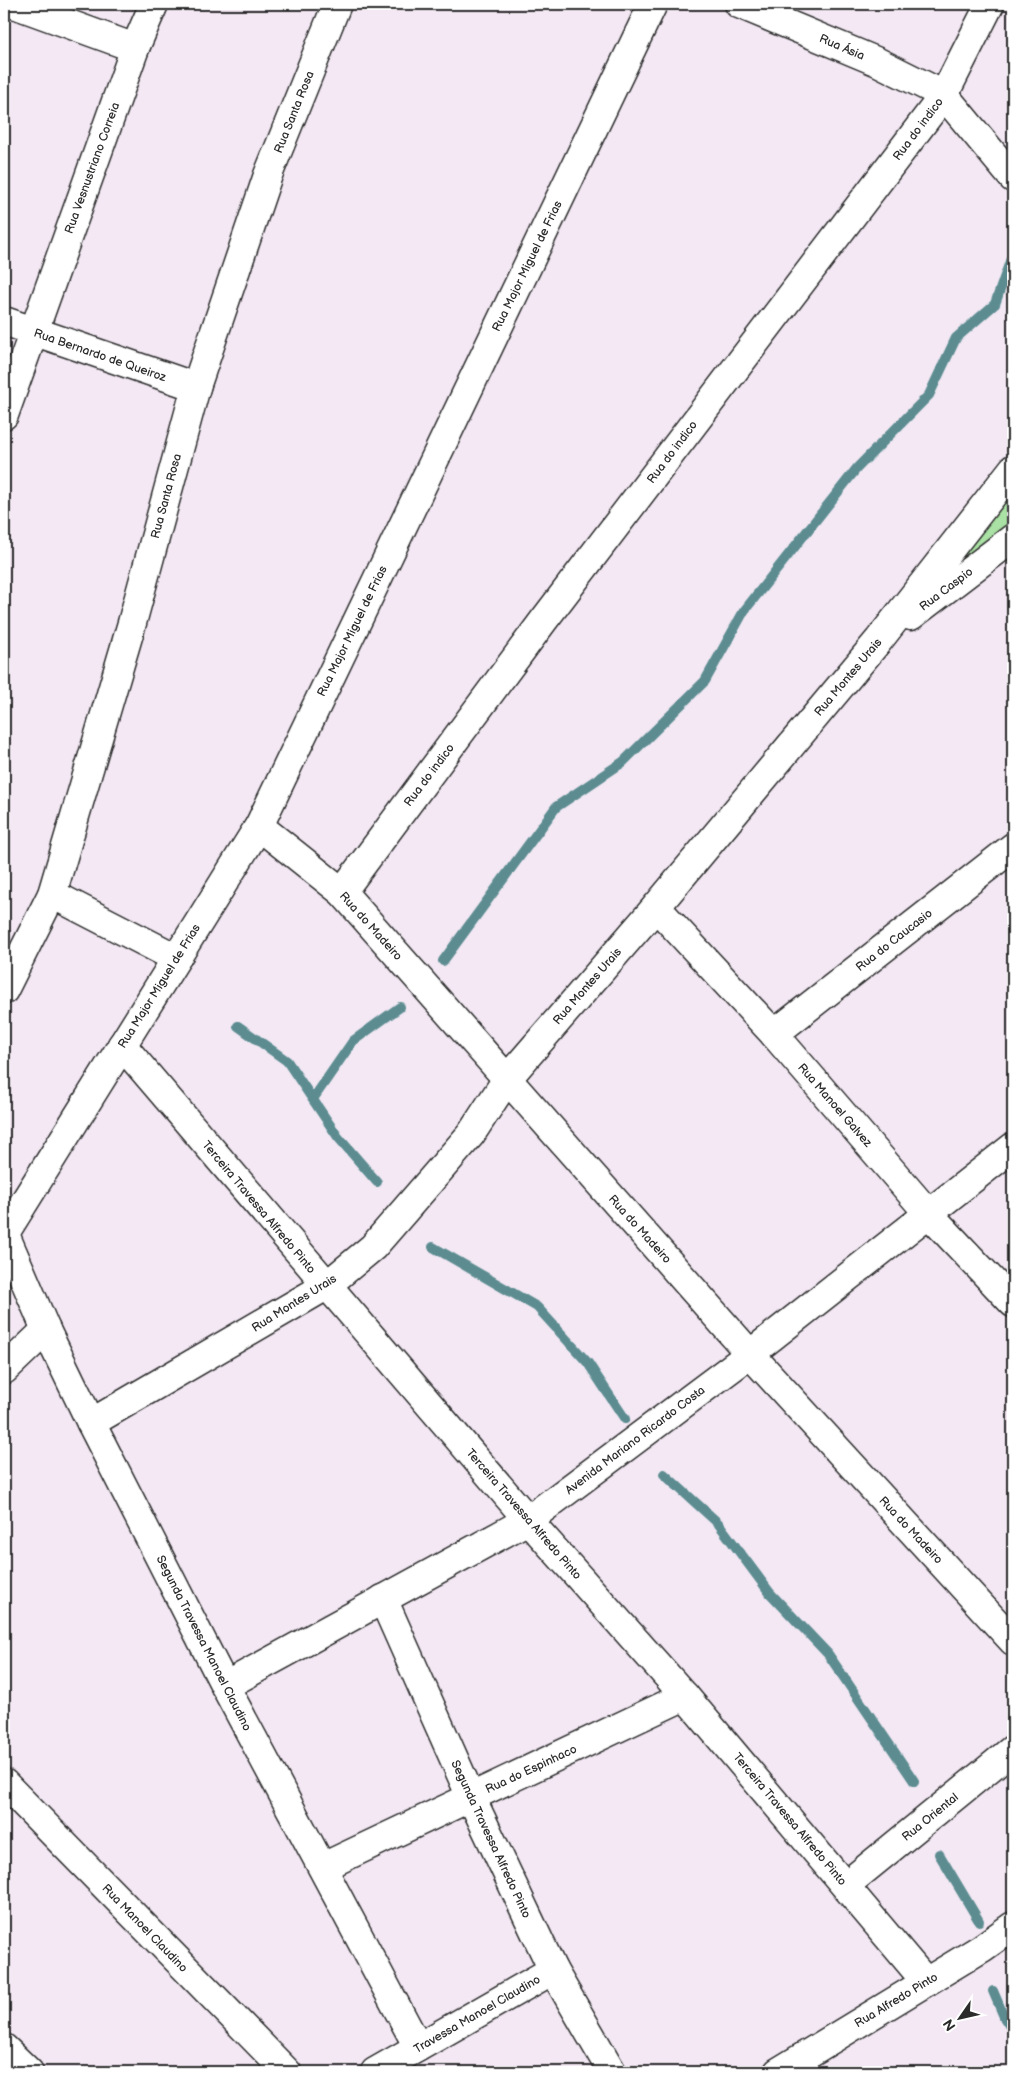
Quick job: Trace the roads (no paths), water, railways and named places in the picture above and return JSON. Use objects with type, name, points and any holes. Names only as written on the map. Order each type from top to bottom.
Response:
[{"type":"street","points":[[14,4],[135,48]]},
{"type":"street","name":"Rua Vesnustriano Correia","points":[[4,415],[32,332],[135,48],[154,4]]},
{"type":"street","name":"Rua Santa Rosa","points":[[4,990],[52,894],[132,623],[196,387],[268,175],[337,4]]},
{"type":"street","name":"Rua Major Miguel de Frias","points":[[4,1232],[259,826],[653,4]]},
{"type":"street","name":"Rua Ásia","points":[[739,4],[878,62],[944,95]]},
{"type":"street","name":"Rua do indico","points":[[342,892],[550,612],[944,95],[990,4]]},
{"type":"street","points":[[944,95],[1013,178]]},
{"type":"street","name":"Rua Bernardo de Queiroz","points":[[4,321],[196,387]]},
{"type":"street","name":"Rua Montes Urais","points":[[91,1423],[326,1286],[373,1247],[471,1134],[507,1079],[656,907],[879,640],[1013,469]]},
{"type":"street","name":"Rua Caspio","points":[[879,640],[1013,538]]},
{"type":"street","name":"Rua do Madeiro","points":[[259,826],[342,892],[750,1354],[1013,1641]]},
{"type":"street","name":"Rua do Caucasio","points":[[774,1034],[1013,847]]},
{"type":"street","points":[[52,894],[176,958]]},
{"type":"street","name":"Rua Manoel Galvez","points":[[656,907],[774,1034],[928,1213],[1013,1303]]},
{"type":"street","name":"Terceira Travessa Alfredo Pinto","points":[[122,1045],[326,1286],[528,1520],[685,1696],[926,1982]]},
{"type":"street","name":"Avenida Mariano Ricardo Costa","points":[[225,1686],[528,1520],[750,1354],[1013,1147]]},
{"type":"street","name":"Segunda Travessa Manoel Claudino","points":[[4,1232],[10,1267],[46,1330],[91,1423],[225,1686],[418,2047]]},
{"type":"street","points":[[4,1370],[46,1330]]},
{"type":"street","name":"Segunda Travessa Alfredo Pinto","points":[[384,1599],[471,1797],[553,1970],[612,2072]]},
{"type":"street","name":"Rua do Espinhaco","points":[[323,1867],[685,1696]]},
{"type":"street","name":"Rua Oriental","points":[[846,1885],[1013,1749]]},
{"type":"street","name":"Rua Manoel Claudino","points":[[4,1783],[286,2072]]},
{"type":"street","name":"Rua Alfredo Pinto","points":[[778,2072],[926,1982],[1013,1926]]},
{"type":"street","name":"Travessa Manoel Claudino","points":[[375,2072],[553,1970]]},
{"type":"street","points":[[4,2048],[29,2072]]},
{"type":"waterway","points":[[443,961],[556,807],[623,762],[705,681],[744,611],[857,468],[929,395],[956,338],[995,304],[1013,253]]},
{"type":"waterway","points":[[313,1099],[353,1041],[400,1007]]},
{"type":"waterway","points":[[238,1026],[287,1061],[338,1137],[377,1182]]},
{"type":"waterway","points":[[433,1247],[537,1307],[588,1363],[625,1419]]},
{"type":"waterway","points":[[664,1474],[718,1523],[770,1593],[828,1654],[914,1781]]},
{"type":"waterway","points":[[939,1854],[979,1921]]},
{"type":"waterway","points":[[993,1991],[1005,2019],[1013,2031]]}]
